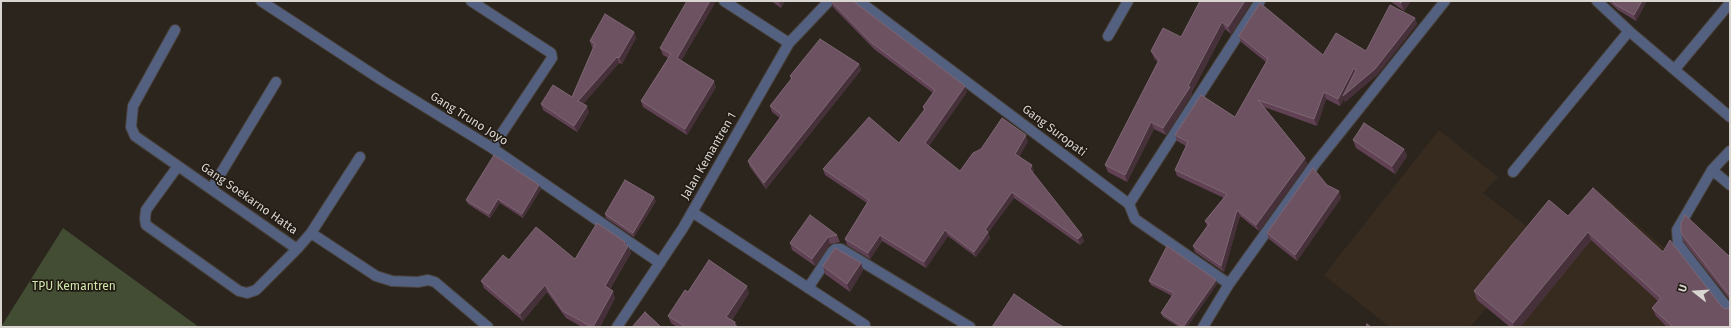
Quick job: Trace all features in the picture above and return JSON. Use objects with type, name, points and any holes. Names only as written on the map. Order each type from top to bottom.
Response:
[{"type":"street","name":"Gang Truno Joyo","points":[[261,1],[382,81],[492,148],[660,263]]},
{"type":"street","points":[[471,1],[551,53],[552,58],[492,148]]},
{"type":"street","points":[[724,1],[789,43]]},
{"type":"street","name":"Jalan Kemantren 1","points":[[617,327],[692,212],[789,43],[829,1]]},
{"type":"street","name":"Gang Suropati","points":[[859,1],[1129,204],[1134,219],[1229,284]]},
{"type":"street","points":[[1108,36],[1128,1]]},
{"type":"street","points":[[1129,204],[1260,1]]},
{"type":"street","points":[[1204,325],[1229,284],[1314,164],[1445,1]]},
{"type":"street","points":[[1597,1],[1629,31],[1730,117]]},
{"type":"street","points":[[1675,69],[1730,3]]},
{"type":"street","name":"Gang Soekarno Hatta","points":[[175,30],[133,106],[131,127],[135,136],[212,188],[297,249],[311,233],[376,276],[392,281],[418,282],[428,280],[435,282],[488,327]]},
{"type":"street","points":[[1514,172],[1629,31]]},
{"type":"street","points":[[212,188],[276,82]]},
{"type":"street","points":[[1730,151],[1712,170],[1677,230],[1678,244],[1730,311]]},
{"type":"street","points":[[311,233],[360,157]]},
{"type":"street","points":[[178,166],[146,210],[144,219],[146,225],[239,291],[247,293],[256,290],[297,249]]},
{"type":"street","points":[[1712,170],[1730,184]]},
{"type":"street","points":[[692,212],[865,325]]},
{"type":"street","points":[[808,288],[832,252],[841,248],[970,327]]},
{"type":"shaded area","points":[[1439,130],[1498,177],[1483,193],[1546,241],[1595,188],[1697,276],[1730,327],[1514,327],[1490,304],[1470,327],[1390,327],[1324,275]]},
{"type":"green space","name":"TPU Kemantren","points":[[63,228],[199,327],[1,327]]},
{"type":"building","points":[[687,1],[710,1],[677,58],[714,81],[685,129],[641,101],[671,54],[660,48]]},
{"type":"building","points":[[831,1],[853,1],[965,86],[925,143],[960,171],[973,153],[981,149],[1002,118],[1026,135],[1015,154],[1032,165],[1030,169],[1082,235],[1078,239],[1012,192],[985,230],[988,232],[974,252],[945,230],[924,262],[880,235],[868,253],[845,239],[869,200],[823,169],[869,117],[899,143],[925,109],[923,107],[935,90],[872,43]]},
{"type":"building","points":[[1200,1],[1245,1],[1228,27],[1222,22],[1188,86],[1190,87],[1163,128],[1151,122],[1125,175],[1105,165],[1159,60],[1151,51],[1163,28],[1181,37]]},
{"type":"building","points":[[1612,1],[1642,1],[1634,15],[1616,5]]},
{"type":"building","points":[[1260,3],[1323,55],[1336,33],[1366,51],[1390,5],[1415,18],[1375,69],[1343,96],[1356,70],[1354,68],[1338,99],[1324,92],[1314,119],[1258,100],[1305,158],[1256,225],[1237,210],[1221,266],[1193,246],[1209,224],[1205,221],[1227,194],[1175,170],[1188,142],[1175,135],[1201,95],[1235,117],[1268,59],[1239,36]]},
{"type":"building","points":[[605,14],[634,32],[619,58],[617,57],[578,101],[587,106],[574,126],[541,104],[553,85],[572,97],[595,44],[590,41]]},
{"type":"building","points":[[820,39],[859,64],[764,183],[748,161],[782,115],[770,106],[792,78],[790,76]]},
{"type":"building","points":[[1364,123],[1404,149],[1392,166],[1353,140]]},
{"type":"building","points":[[494,155],[539,185],[522,214],[498,199],[489,214],[466,200]]},
{"type":"building","points":[[1313,168],[1327,185],[1339,191],[1295,255],[1267,233]]},
{"type":"building","points":[[625,180],[654,197],[633,233],[605,214]]},
{"type":"building","points":[[1593,188],[1663,252],[1670,240],[1722,307],[1725,309],[1730,308],[1730,327],[1673,327],[1652,308],[1661,298],[1588,232],[1513,323],[1474,291],[1549,200],[1568,216]]},
{"type":"building","points":[[810,215],[837,235],[828,237],[812,259],[790,243]]},
{"type":"building","points":[[1685,215],[1730,257],[1730,296],[1681,233],[1681,223]]},
{"type":"building","points":[[597,223],[625,242],[624,244],[628,246],[605,286],[613,291],[593,327],[563,311],[545,285],[520,314],[481,281],[503,255],[509,260],[536,227],[575,259]]},
{"type":"building","points":[[1167,246],[1216,280],[1183,327],[1161,313],[1174,293],[1149,281]]},
{"type":"building","points":[[835,248],[861,263],[847,284],[823,266]]},
{"type":"building","points":[[709,260],[747,286],[726,317],[735,322],[734,325],[738,327],[686,327],[668,316],[685,290],[688,292]]},
{"type":"building","points":[[1014,294],[1058,324],[1064,327],[992,327]]},
{"type":"building","points":[[645,312],[661,327],[632,327]]}]
